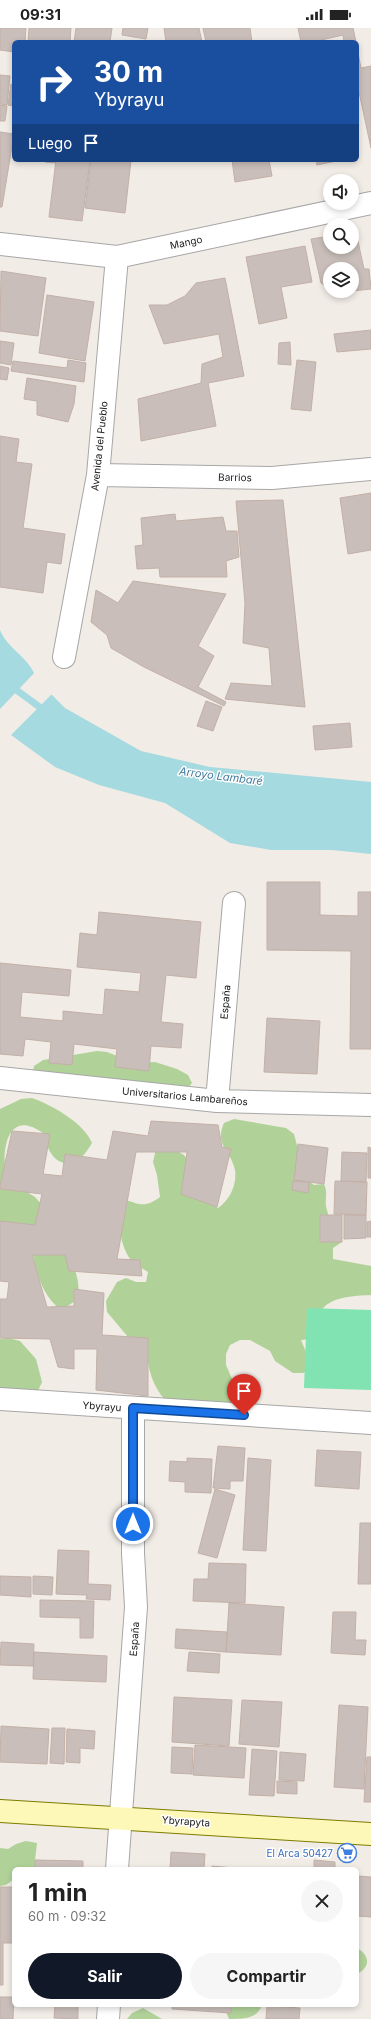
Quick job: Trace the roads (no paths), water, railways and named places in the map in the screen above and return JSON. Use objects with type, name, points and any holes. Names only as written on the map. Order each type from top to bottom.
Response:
[{"type":"street","name":"Mango","points":[[0,244],[117,257],[371,203]]},
{"type":"street","name":"Avenida del Pueblo","points":[[64,657],[98,475],[117,257]]},
{"type":"street","name":"Barrios","points":[[98,475],[272,478],[371,469]]},
{"type":"street","name":"España","points":[[217,1101],[234,903]]},
{"type":"street","name":"Universitarios Lambareños","points":[[0,1078],[217,1101],[371,1105]]},
{"type":"street","name":"Ybyrayu","points":[[0,1399],[371,1422]]},
{"type":"street","name":"España","points":[[117,1867],[136,1607],[133,1553],[133,1408]]},
{"type":"street","name":"Ybyrapyta","points":[[0,1811],[121,1817],[371,1834]]},
{"type":"street","points":[[108,2019],[109,2007]]},
{"type":"water","points":[[0,630],[7,642],[27,662],[35,675],[0,713]]},
{"type":"water","points":[[49,692],[65,708],[141,751],[210,767],[371,782],[371,854],[332,850],[271,850],[230,843],[165,803],[99,785],[55,767],[11,735]]},
{"type":"waterway","name":"Arroyo Lambaré","points":[[0,678],[45,711]]},
{"type":"place","name":"El Arca 50427","points":[[347,1853]]}]
